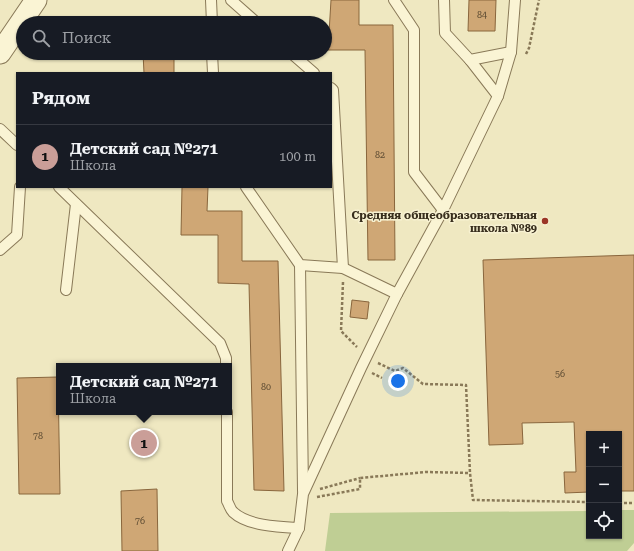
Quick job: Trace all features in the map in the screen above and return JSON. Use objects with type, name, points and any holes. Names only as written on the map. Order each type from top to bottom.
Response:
[{"type":"street","points":[[25,16],[36,0]]},
{"type":"street","points":[[0,53],[16,29]]},
{"type":"lane","points":[[211,0],[212,16]]},
{"type":"lane","points":[[231,0],[249,16]]},
{"type":"lane","points":[[394,0],[414,30],[414,172],[443,210]]},
{"type":"lane","points":[[444,0],[445,33],[470,60],[498,96]]},
{"type":"lane","points":[[288,551],[299,528],[308,496],[361,368],[397,294],[443,210],[498,96],[511,52],[515,0]]},
{"type":"lane","points":[[470,60],[511,52]]},
{"type":"lane","points":[[212,60],[212,72]]},
{"type":"lane","points":[[299,60],[313,72]]},
{"type":"lane","points":[[332,89],[343,268]]},
{"type":"lane","points":[[0,129],[16,144]]},
{"type":"lane","points":[[0,250],[17,235],[20,188]]},
{"type":"lane","points":[[60,188],[220,343],[226,358],[226,363]]},
{"type":"lane","points":[[247,188],[300,265],[308,496]]},
{"type":"lane","points":[[66,290],[76,204]]},
{"type":"lane","points":[[300,265],[343,268],[397,294]]},
{"type":"lane","points":[[226,415],[227,501],[232,511],[243,519],[271,526],[299,528]]},
{"type":"path","points":[[423,384],[466,385],[472,500],[586,502]]},
{"type":"path","points":[[308,496],[360,478],[426,472],[470,473]]},
{"type":"path","points":[[308,496],[360,489],[360,478]]},
{"type":"path","points":[[622,503],[634,503]]},
{"type":"green space","points":[[622,510],[634,510],[634,543],[627,551],[325,551],[330,513],[586,511],[586,539],[622,539]]},
{"type":"building","points":[[331,0],[359,0],[359,25],[393,25],[395,260],[368,260],[365,50],[332,50],[332,16],[330,16]]},
{"type":"building","points":[[469,0],[496,0],[495,31],[468,31]]},
{"type":"building","points":[[143,60],[174,60],[174,72],[144,72]]},
{"type":"building","points":[[182,188],[208,188],[207,211],[242,211],[242,261],[278,261],[284,491],[254,490],[249,284],[218,283],[218,235],[181,235]]},
{"type":"building","points":[[634,255],[634,491],[622,491],[622,431],[586,431],[586,492],[565,493],[564,472],[576,472],[574,422],[522,423],[523,444],[489,445],[483,260]]},
{"type":"building","points":[[352,300],[369,302],[367,319],[350,317]]},
{"type":"building","points":[[56,377],[56,415],[59,415],[60,494],[19,494],[17,378]]},
{"type":"building","points":[[157,489],[158,551],[122,551],[121,491]]},
{"type":"place","name":"Средняя общеобразовательная школа №89","points":[[545,221]]},
{"type":"place","name":"Детский сад №271","points":[[144,443]]}]
